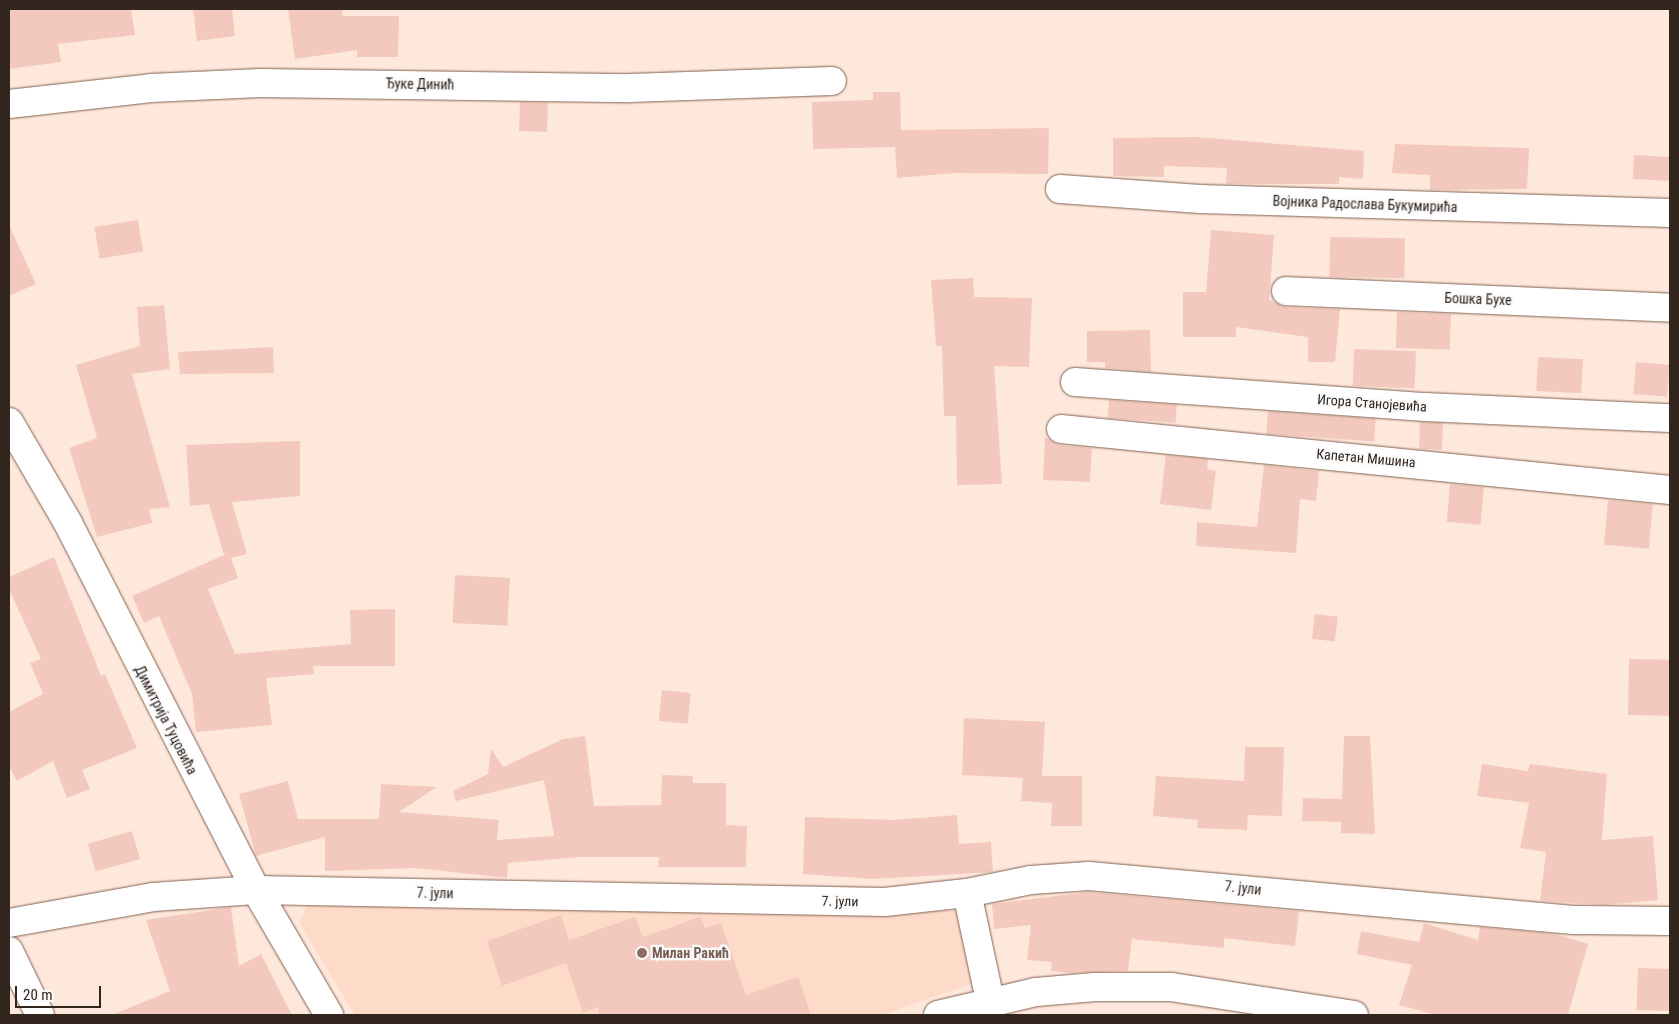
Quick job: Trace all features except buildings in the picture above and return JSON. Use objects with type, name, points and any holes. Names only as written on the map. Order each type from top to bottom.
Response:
[{"type":"street","name":"Ђуке Динић","points":[[9,104],[151,88],[260,83],[630,88],[832,81]]},
{"type":"street","name":"Војника Радослава Букумирића","points":[[1060,189],[1200,199],[1670,213]]},
{"type":"street","name":"Бошка Бухе","points":[[1286,291],[1670,308]]},
{"type":"street","name":"Игора Станојевића","points":[[1075,382],[1425,408],[1670,418]]},
{"type":"street","name":"Димитрија Туцовића","points":[[9,422],[68,523],[256,890],[329,1015]]},
{"type":"street","name":"Капетан Мишина","points":[[1061,429],[1670,490]]},
{"type":"street","name":"7. јули","points":[[9,923],[153,897],[256,890],[885,902],[967,893],[1031,880],[1089,876],[1589,921],[1670,921]]},
{"type":"street","points":[[967,893],[990,1000]]},
{"type":"street","points":[[9,951],[40,1015]]},
{"type":"street","points":[[938,1015],[990,1000],[1095,987],[1171,987],[1354,1015]]},
{"type":"shaded area","name":"Милан Ракић","points":[[306,906],[957,911],[973,983],[882,1015],[355,1015],[300,924]]},
{"type":"place","name":"Милан Ракић","points":[[642,953]]}]
